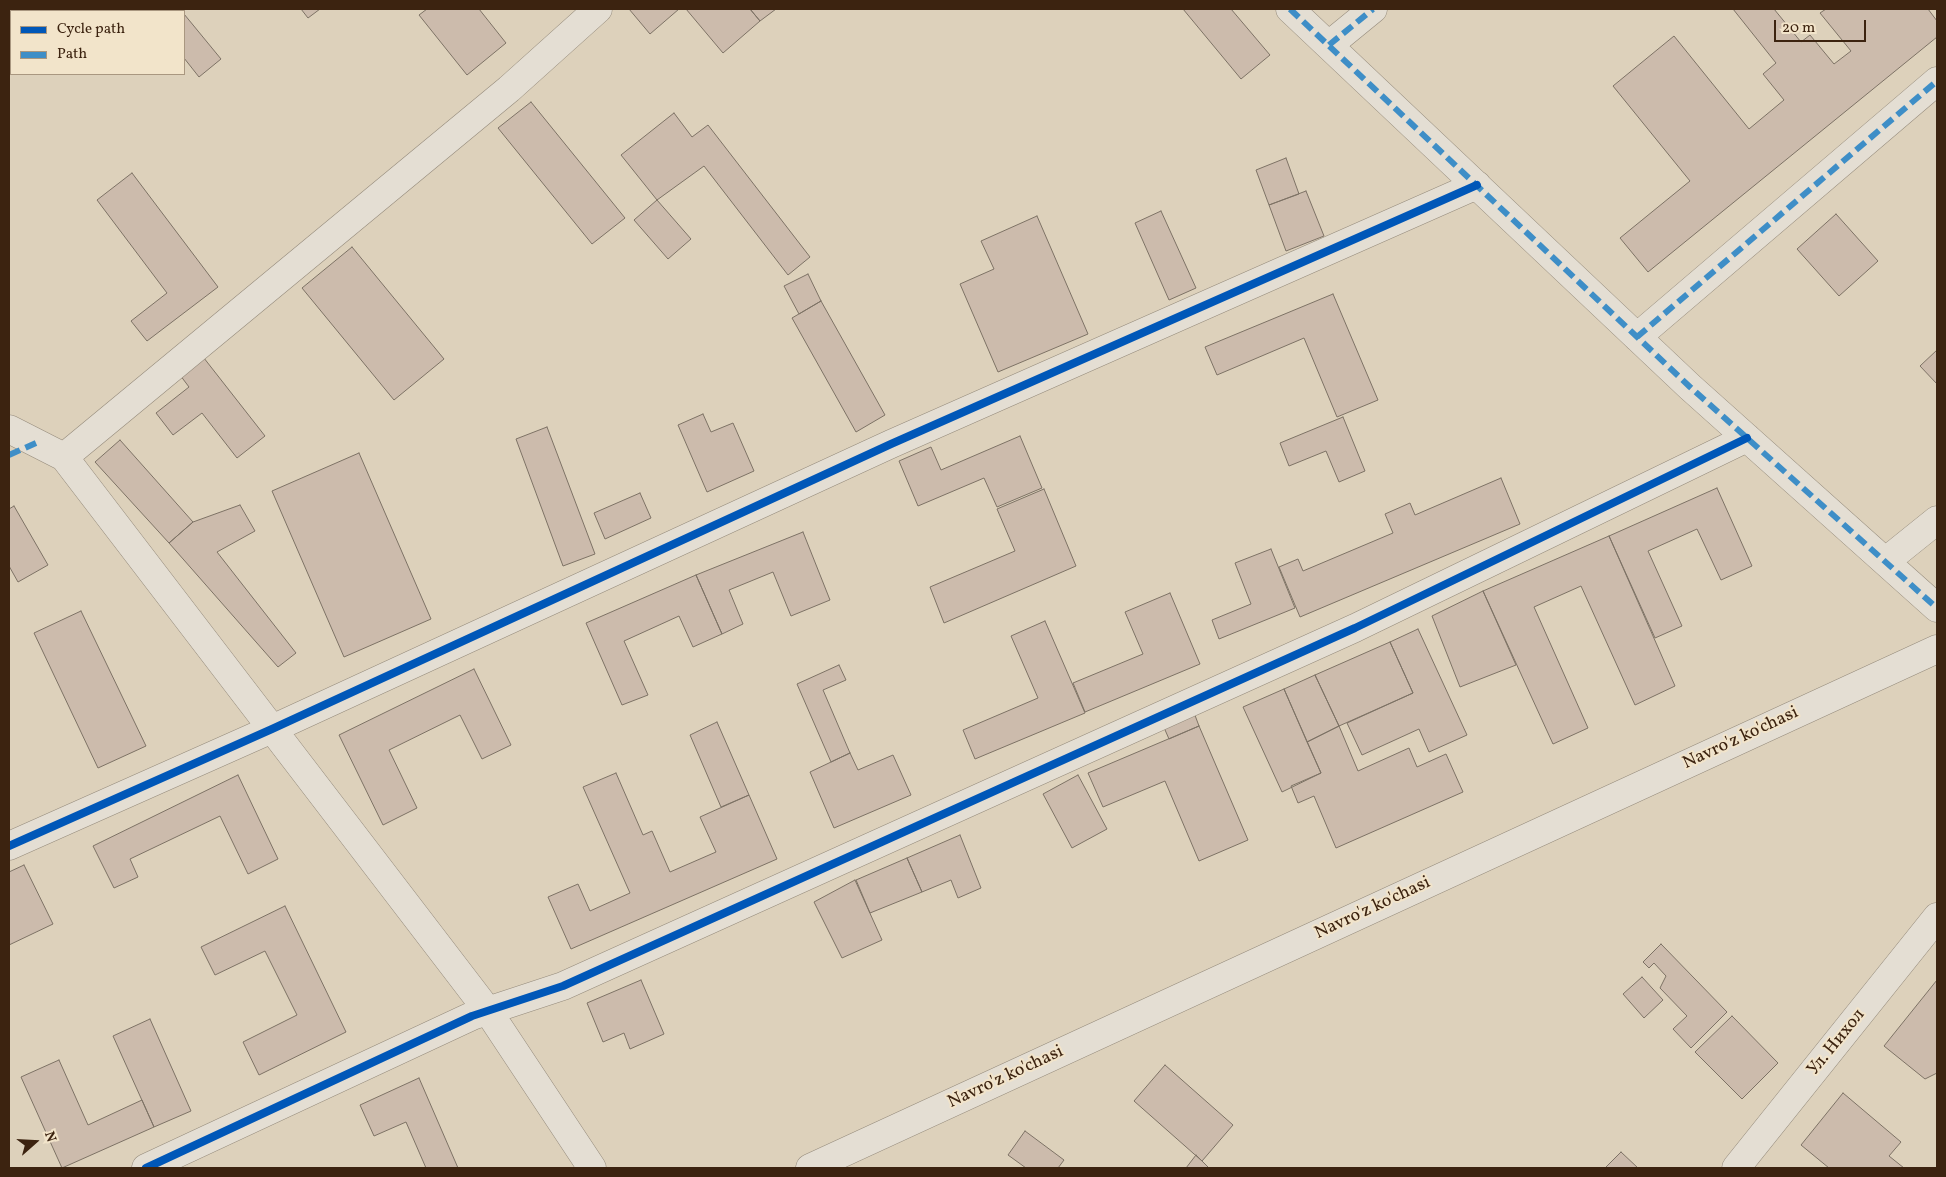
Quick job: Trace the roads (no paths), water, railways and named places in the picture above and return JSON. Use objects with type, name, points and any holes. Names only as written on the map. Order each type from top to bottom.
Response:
[{"type":"street","points":[[64,456],[509,89],[598,9]]},
{"type":"street","points":[[1290,9],[1637,337],[1937,608]]},
{"type":"street","points":[[1329,45],[1373,9]]},
{"type":"street","points":[[1637,337],[1937,82]]},
{"type":"street","points":[[9,846],[272,729],[891,444],[1477,185]]},
{"type":"street","points":[[9,429],[64,456],[488,1011],[592,1168]]},
{"type":"street","points":[[146,1168],[472,1016],[563,986],[1355,628],[1747,438]]},
{"type":"street","points":[[1886,561],[1937,520]]},
{"type":"street","name":"Navro'z ko'chasi","points":[[810,1168],[1937,649]]},
{"type":"street","name":"Ул. Нихол","points":[[1736,1168],[1937,917]]}]
